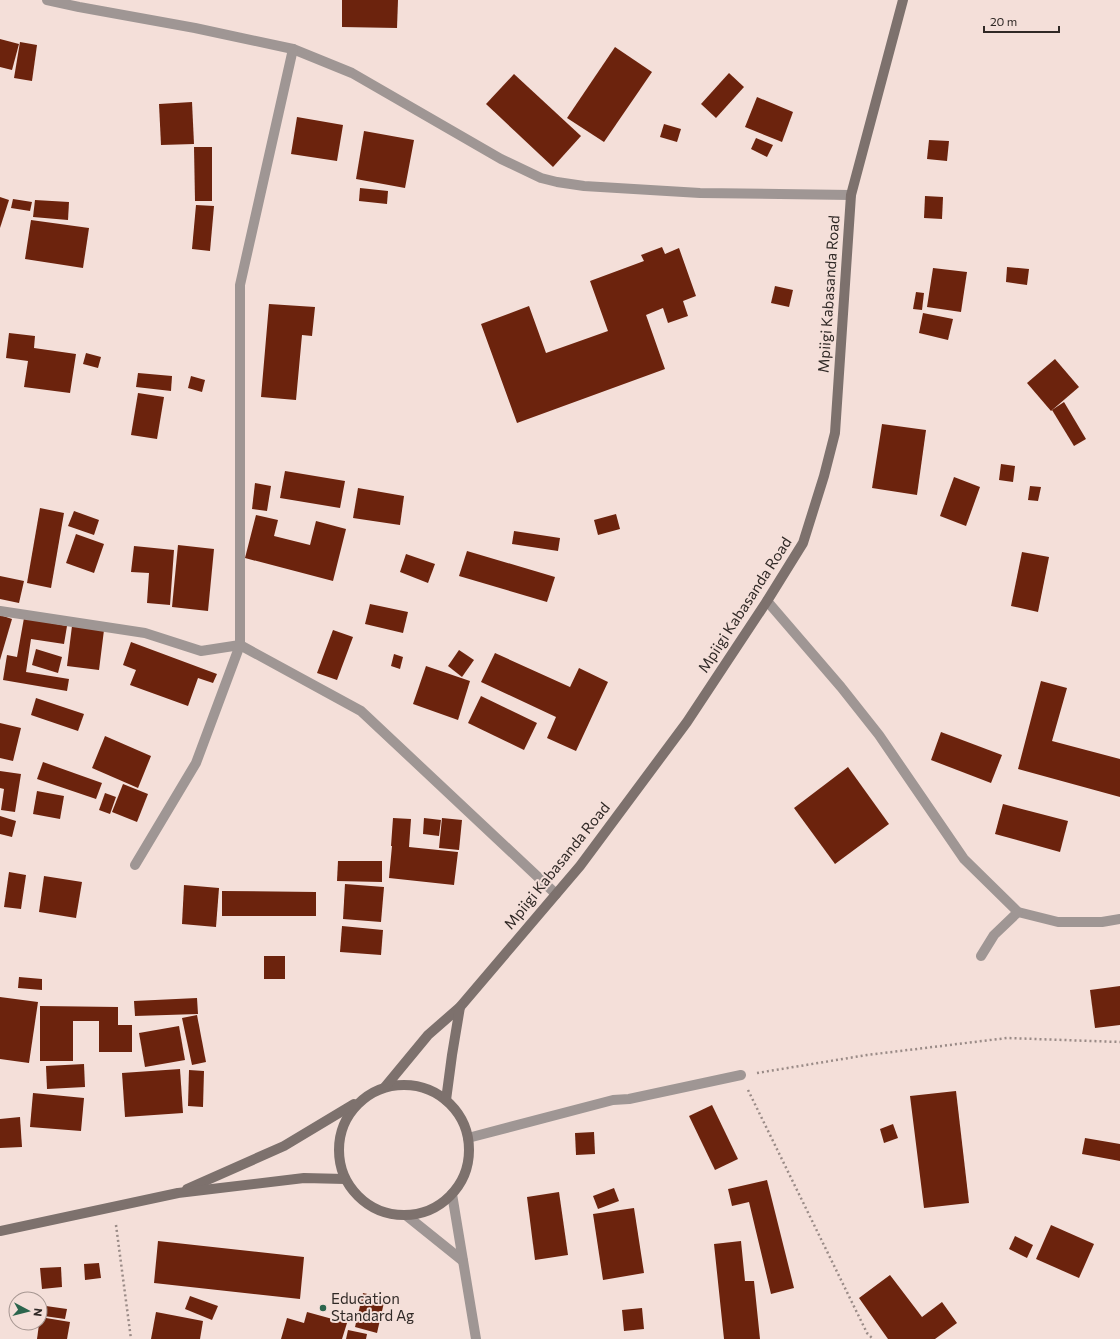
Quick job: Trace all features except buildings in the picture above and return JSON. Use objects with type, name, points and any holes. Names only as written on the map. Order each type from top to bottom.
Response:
[{"type":"main road","name":"Mpiigi Kabasanda Road","points":[[385,1087],[428,1035],[460,1007],[580,866],[687,722],[767,601],[803,543],[824,476],[835,433],[851,195],[903,0]]},
{"type":"main road","points":[[446,1100],[460,1007]]},
{"type":"main road","points":[[178,1193],[284,1146],[360,1101],[372,1092],[385,1087],[407,1084],[428,1089],[446,1100],[461,1117],[468,1138],[469,1158],[463,1178],[452,1194],[439,1206],[423,1213],[407,1216],[388,1214],[370,1207],[356,1195],[345,1179],[340,1163],[338,1146],[346,1119],[360,1101]]},
{"type":"main road","points":[[0,1231],[178,1193],[304,1178],[345,1179]]},
{"type":"street","points":[[47,0],[293,48],[352,73],[501,159],[541,178],[584,186],[692,193],[851,195]]},
{"type":"street","points":[[135,866],[196,763],[240,645],[240,285],[293,48]]},
{"type":"street","points":[[767,601],[841,687],[879,735],[964,859],[1018,912],[1058,922],[1102,922],[1120,919]]},
{"type":"street","points":[[0,611],[145,633],[201,651],[240,645],[361,711],[556,894]]},
{"type":"street","points":[[980,956],[994,935],[1018,912]]},
{"type":"street","points":[[468,1138],[614,1100],[629,1099],[741,1075]]},
{"type":"street","points":[[452,1194],[476,1339]]},
{"type":"street","points":[[407,1216],[463,1261]]},
{"type":"path","points":[[874,1339],[867,1333],[741,1075],[867,1055],[1007,1038],[1120,1042]]},
{"type":"path","points":[[114,1206],[131,1339]]},
{"type":"place","name":"Education Standard Ag","points":[[323,1308]]}]
